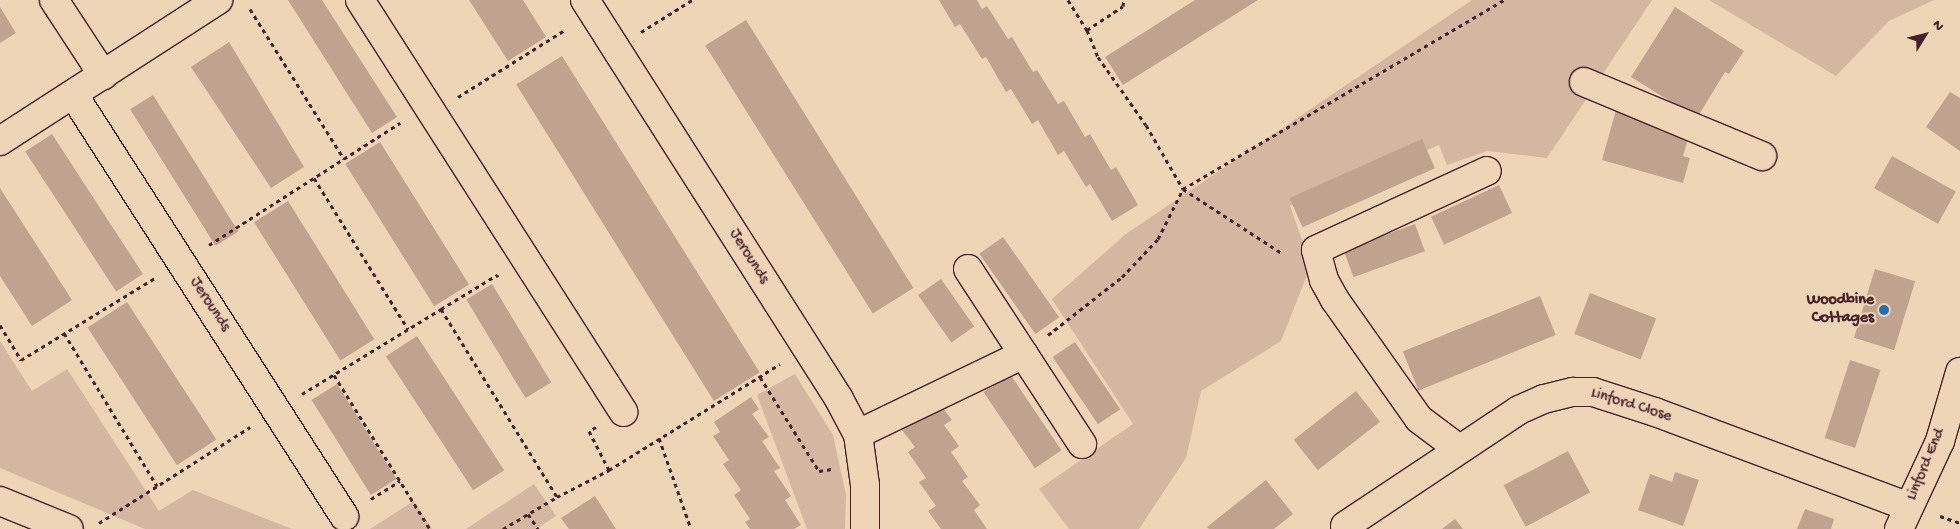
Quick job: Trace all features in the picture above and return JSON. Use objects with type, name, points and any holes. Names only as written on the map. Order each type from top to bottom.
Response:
[{"type":"street","points":[[54,0],[103,74]]},
{"type":"street","points":[[0,141],[218,0]]},
{"type":"street","points":[[360,0],[623,412]]},
{"type":"street","name":"Jerounds","points":[[589,6],[839,399],[858,434],[865,485],[865,529]]},
{"type":"street","points":[[1584,82],[1762,156]]},
{"type":"street","name":"Jerounds","points":[[73,94],[344,516]]},
{"type":"street","points":[[1459,449],[1419,418],[1324,280],[1316,250],[1487,171]]},
{"type":"street","points":[[968,269],[1082,444]]},
{"type":"street","points":[[858,434],[1024,354]]},
{"type":"street","name":"Linford End","points":[[1904,518],[1940,442],[1960,372]]},
{"type":"street","name":"Linford Close","points":[[1345,526],[1519,410],[1544,400],[1573,392],[1593,392],[1655,412],[1904,518]]},
{"type":"street","points":[[0,501],[69,529]]},
{"type":"path","points":[[615,48],[692,0]]},
{"type":"path","points":[[1068,0],[1087,30],[1098,57],[1146,125],[1183,189],[1324,280]]},
{"type":"path","points":[[1087,30],[1123,6],[1124,0]]},
{"type":"path","points":[[1024,354],[1122,277],[1158,239],[1183,189],[1504,0]]},
{"type":"path","points":[[432,113],[589,6]]},
{"type":"path","points":[[249,8],[344,159]]},
{"type":"path","points":[[314,178],[408,329]]},
{"type":"path","points":[[97,524],[276,410],[497,275],[503,285],[531,269]]},
{"type":"path","points":[[441,308],[557,497]]},
{"type":"path","points":[[64,333],[157,486]]},
{"type":"path","points":[[503,529],[557,497],[609,470],[806,348]]},
{"type":"path","points":[[334,375],[430,529]]},
{"type":"path","points":[[760,377],[819,471],[862,462]]},
{"type":"path","points":[[659,438],[692,529]]},
{"type":"path","points":[[528,514],[538,529]]},
{"type":"shaded area","points":[[1472,0],[1652,0],[1547,158],[1487,151],[1447,165],[1439,145],[1290,206],[1311,265],[1281,341],[1201,391],[1186,458],[1139,529],[1069,529],[1039,489],[1133,424],[1052,299],[1126,234]]},
{"type":"shaded area","points":[[1709,0],[1934,0],[1889,21],[1836,76]]},
{"type":"shaded area","points":[[0,341],[32,391],[67,369],[159,511],[193,490],[292,529],[145,529],[0,468]]},
{"type":"shaded area","points":[[795,374],[833,435],[846,495],[845,529],[807,529],[757,395]]},
{"type":"shaded area","points":[[534,484],[556,516],[536,529],[466,529]]},
{"type":"shaded area","points":[[414,501],[432,529],[370,529]]},
{"type":"building","points":[[288,0],[322,0],[397,117],[372,133]]},
{"type":"building","points":[[469,0],[523,0],[546,37],[508,61]]},
{"type":"building","points":[[939,0],[977,0],[982,9],[987,6],[1008,39],[1012,37],[1033,72],[1037,70],[1058,104],[1064,101],[1085,137],[1090,134],[1111,170],[1116,167],[1138,205],[1112,221],[1090,184],[1086,187],[1064,151],[1058,155],[1038,120],[1032,124],[1011,89],[1006,92],[986,57],[982,59],[960,24],[955,27]]},
{"type":"building","points":[[1195,0],[1258,0],[1123,85],[1105,57]]},
{"type":"building","points":[[0,7],[16,33],[0,43]]},
{"type":"building","points":[[1675,7],[1744,51],[1729,74],[1725,72],[1697,118],[1631,77]]},
{"type":"building","points":[[746,20],[913,288],[873,313],[705,45]]},
{"type":"building","points":[[229,42],[304,167],[271,188],[191,67]]},
{"type":"building","points":[[562,56],[760,372],[714,401],[516,85]]},
{"type":"building","points":[[1950,92],[1960,98],[1960,151],[1926,127]]},
{"type":"building","points":[[153,95],[238,232],[215,246],[130,109]]},
{"type":"building","points":[[1616,110],[1690,132],[1683,156],[1690,158],[1683,183],[1602,160]]},
{"type":"building","points":[[52,134],[143,274],[116,291],[25,151]]},
{"type":"building","points":[[1422,139],[1435,168],[1303,227],[1290,198]]},
{"type":"building","points":[[380,142],[469,284],[434,306],[345,164]]},
{"type":"building","points":[[1892,156],[1956,191],[1938,224],[1874,188]]},
{"type":"building","points":[[1499,185],[1512,213],[1444,245],[1431,217]]},
{"type":"building","points":[[0,188],[72,300],[32,326],[0,276]]},
{"type":"building","points":[[288,201],[374,339],[340,360],[254,222]]},
{"type":"building","points":[[1415,224],[1425,251],[1354,277],[1344,250]]},
{"type":"building","points":[[1003,237],[1059,317],[1035,334],[979,254]]},
{"type":"building","name":"Woodbine Cottages","points":[[1875,269],[1915,281],[1894,350],[1854,338]]},
{"type":"building","points":[[941,279],[974,327],[951,343],[918,295]]},
{"type":"building","points":[[492,284],[551,383],[526,398],[466,299]]},
{"type":"building","points":[[1590,293],[1656,318],[1641,360],[1574,334]]},
{"type":"building","points":[[1540,296],[1556,335],[1419,390],[1403,351]]},
{"type":"building","points":[[127,302],[216,440],[177,465],[88,328]]},
{"type":"building","points":[[417,336],[504,470],[473,490],[386,356]]},
{"type":"building","points":[[1075,342],[1120,409],[1098,424],[1053,357]]},
{"type":"building","points":[[1850,360],[1880,370],[1855,448],[1825,438]]},
{"type":"building","points":[[1010,374],[1061,450],[1035,468],[983,392]]},
{"type":"building","points":[[337,384],[396,479],[371,495],[312,400]]},
{"type":"building","points":[[1356,391],[1380,422],[1318,470],[1294,440]]},
{"type":"building","points":[[751,397],[759,409],[752,414],[769,437],[762,441],[780,468],[774,471],[791,496],[785,500],[801,525],[794,529],[750,529],[745,522],[750,519],[734,495],[741,490],[723,464],[729,460],[713,436],[720,432],[714,422]]},
{"type":"building","points":[[939,403],[952,420],[944,425],[959,446],[951,452],[968,477],[962,481],[980,505],[974,510],[987,529],[941,529],[928,511],[936,506],[919,482],[926,478],[908,452],[915,447],[902,430]]},
{"type":"building","points":[[1568,451],[1590,492],[1526,527],[1504,485]]},
{"type":"building","points":[[1675,472],[1699,480],[1683,526],[1638,510],[1650,474],[1672,482]]},
{"type":"building","points":[[1266,480],[1293,514],[1274,529],[1209,529],[1207,527]]},
{"type":"building","points":[[595,496],[616,529],[569,529],[561,518]]},
{"type":"building","points":[[1805,509],[1834,519],[1831,529],[1797,529]]},
{"type":"building","points":[[1455,519],[1463,529],[1442,529]]},
{"type":"place","name":"Woodbine Cottages","points":[[1884,310]]}]
